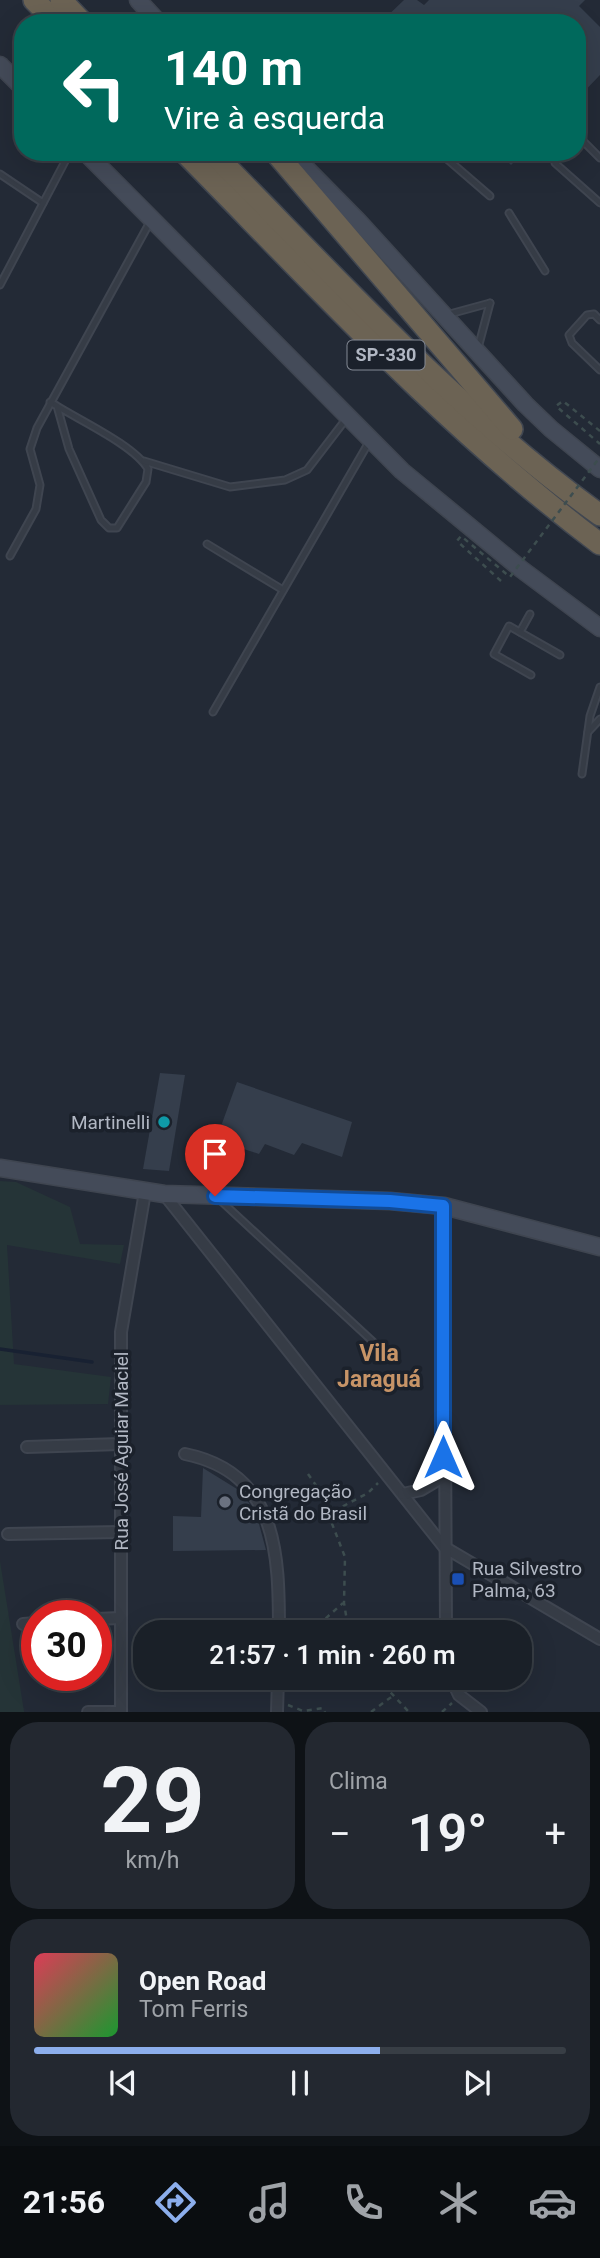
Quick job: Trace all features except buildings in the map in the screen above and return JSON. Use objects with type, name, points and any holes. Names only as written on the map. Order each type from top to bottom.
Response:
[{"type":"highway","points":[[34,0],[48,14]]},
{"type":"highway","points":[[61,0],[74,14]]},
{"type":"highway","name":"SP-330","points":[[193,161],[465,434],[549,506],[600,544]]},
{"type":"highway","name":"SP-330","points":[[221,161],[410,351],[567,491],[600,515]]},
{"type":"highway","points":[[283,161],[567,491]]},
{"type":"main road","points":[[138,0],[151,14]]},
{"type":"main road","points":[[0,65],[14,79]]},
{"type":"main road","points":[[94,161],[370,439],[424,489],[494,547],[600,628]]},
{"type":"main road","points":[[299,161],[551,429],[600,469]]},
{"type":"main road","points":[[0,1168],[164,1194],[390,1201],[443,1206],[600,1247]]},
{"type":"street","name":"Rua José Aguiar Maciel","points":[[121,1712],[121,1332],[145,1192]]},
{"type":"street","points":[[164,1194],[444,1547],[600,1639]]},
{"type":"street","points":[[443,1206],[446,1620]]},
{"type":"street","points":[[27,1447],[120,1444]]},
{"type":"street","points":[[185,1454],[211,1459],[229,1469],[256,1497],[272,1535],[278,1620]]},
{"type":"street","points":[[403,1494],[421,1490],[443,1477]]},
{"type":"street","points":[[8,1534],[120,1532]]},
{"type":"street","points":[[112,1618],[120,1618]]},
{"type":"street","points":[[457,1690],[481,1712]]},
{"type":"street","points":[[88,1712],[121,1712]]},
{"type":"lane","points":[[586,144],[600,158]]},
{"type":"lane","points":[[0,285],[65,161]]},
{"type":"lane","points":[[449,161],[490,196]]},
{"type":"lane","points":[[555,163],[600,204]]},
{"type":"lane","points":[[0,174],[43,203]]},
{"type":"lane","points":[[509,212],[545,271]]},
{"type":"lane","points":[[10,556],[36,509],[40,485],[30,449],[50,402],[152,219]]},
{"type":"lane","points":[[445,315],[490,303],[477,351]]},
{"type":"lane","points":[[600,320],[594,314],[587,315],[569,335],[572,343],[600,370]]},
{"type":"lane","points":[[50,402],[144,461],[230,487],[285,480],[307,470],[348,417]]},
{"type":"lane","points":[[57,406],[69,449],[101,520],[109,528],[117,528],[146,482],[148,469],[144,461]]},
{"type":"lane","points":[[213,712],[370,439]]},
{"type":"lane","points":[[207,544],[284,590]]},
{"type":"lane","points":[[520,632],[530,614]]},
{"type":"lane","points":[[531,675],[494,654],[509,626],[560,655]]},
{"type":"lane","points":[[582,774],[591,710],[600,687]]},
{"type":"lane","points":[[588,732],[600,719]]},
{"type":"lane","points":[[215,1196],[383,1350]]},
{"type":"path","points":[[600,431],[562,401],[556,406],[600,444]]},
{"type":"path","points":[[501,581],[457,541],[461,536],[510,577],[600,457]]},
{"type":"path","points":[[308,1474],[334,1511]]},
{"type":"path","points":[[347,1620],[344,1603],[345,1557],[328,1516],[368,1493],[386,1474]]},
{"type":"path","points":[[324,1620],[344,1603]]},
{"type":"path","points":[[389,1690],[409,1712]]},
{"type":"path","points":[[371,1712],[394,1695]]},
{"type":"path","points":[[278,1707],[303,1711],[323,1708],[326,1712]]},
{"type":"shaded area","points":[[0,1181],[16,1182],[70,1207],[80,1244],[124,1245],[120,1264],[7,1245],[14,1364],[111,1377],[108,1404],[0,1405]]},
{"type":"shaded area","points":[[0,1561],[24,1711],[24,1712],[0,1712]]},
{"type":"waterway","points":[[0,1349],[92,1362]]},
{"type":"place","name":"Martinelli","points":[[164,1122]]},
{"type":"place","name":"Congregação Cristã do Brasil","points":[[225,1502]]},
{"type":"place","name":"Rua Silvestro Palma, 63","points":[[458,1579]]},
{"type":"district","name":"Vila Jaraguá","points":[[379,1366]]},
{"type":"route","points":[[215,1196],[390,1201],[443,1206],[443,1457]]}]
